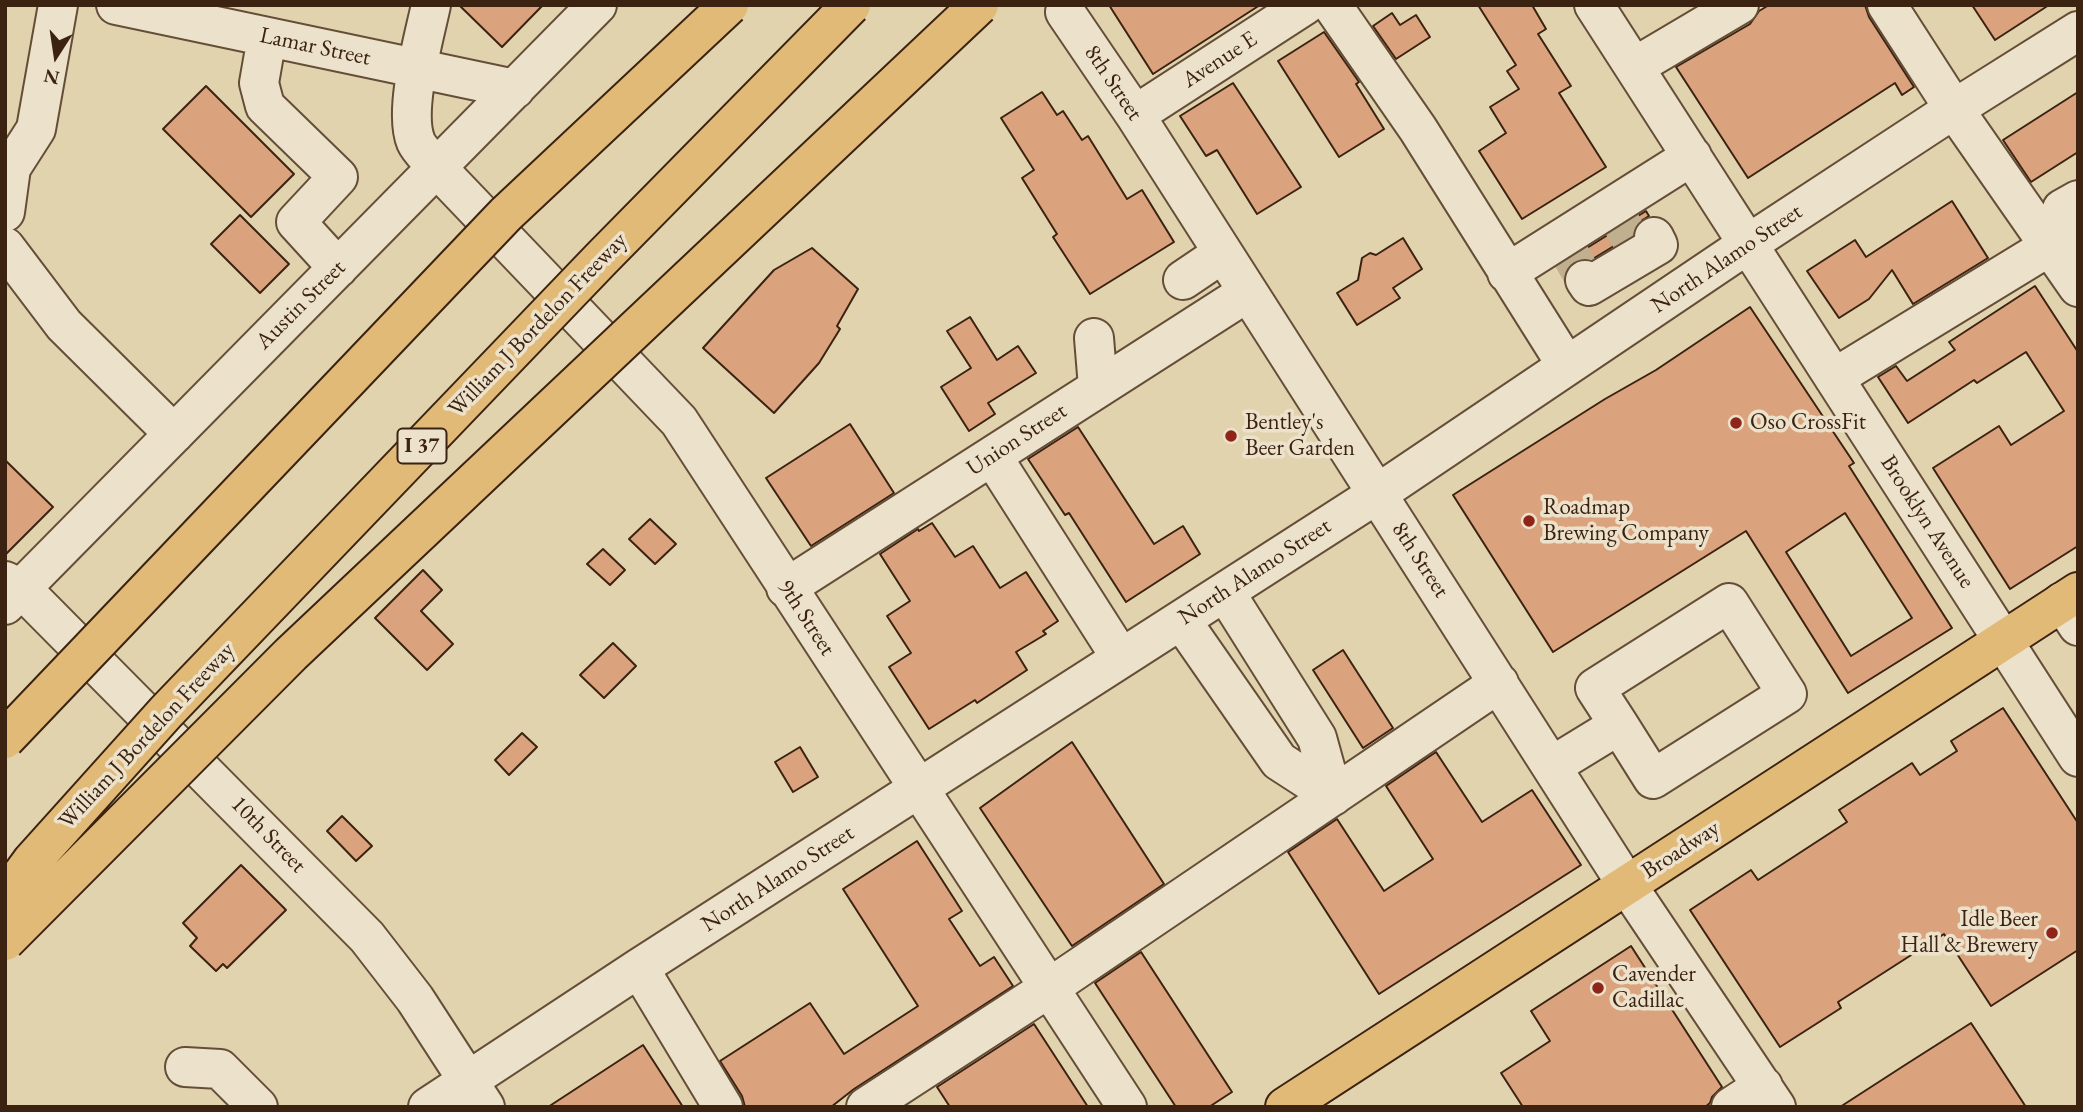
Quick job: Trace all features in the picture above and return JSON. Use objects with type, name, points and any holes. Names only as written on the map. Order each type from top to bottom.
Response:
[{"type":"main road","points":[[5,738],[506,214],[729,5]]},
{"type":"main road","name":"William J Bordelon Freeway","points":[[5,898],[32,861],[166,712],[601,259],[851,5]]},
{"type":"main road","points":[[5,941],[291,654],[979,5]]},
{"type":"main road","name":"Broadway","points":[[1285,1107],[2003,640],[2073,607]]},
{"type":"street","points":[[5,212],[12,167],[36,129],[58,5]]},
{"type":"street","name":"Lamar Street","points":[[116,5],[515,89]]},
{"type":"street","name":"9th Street","points":[[431,5],[412,115],[416,142],[437,168],[679,421],[1127,1107]]},
{"type":"street","name":"Austin Street","points":[[11,592],[174,434],[597,5]]},
{"type":"street","name":"Avenue E","points":[[1135,115],[1305,5]]},
{"type":"street","points":[[1332,5],[1418,129],[1567,366]]},
{"type":"street","name":"Brooklyn Avenue","points":[[1594,5],[2078,757]]},
{"type":"street","points":[[1634,67],[1739,5]]},
{"type":"street","points":[[1887,5],[1954,109],[2064,243]]},
{"type":"street","name":"8th Street","points":[[1065,12],[1135,115],[1627,885],[1769,1096]]},
{"type":"street","name":"North Alamo Street","points":[[428,1107],[476,1094],[639,968],[1377,494],[1748,244],[2078,31]]},
{"type":"street","points":[[267,37],[258,83],[265,106],[338,177],[296,222],[338,268]]},
{"type":"street","points":[[1507,273],[1609,241],[1692,156]]},
{"type":"street","points":[[2078,200],[2063,209],[2064,243],[2078,287]]},
{"type":"street","points":[[1609,241],[1651,309]]},
{"type":"street","points":[[1834,378],[2064,243]]},
{"type":"street","points":[[5,247],[64,325],[174,434]]},
{"type":"street","points":[[1183,280],[1223,253]]},
{"type":"street","name":"Union Street","points":[[786,587],[1248,292]]},
{"type":"street","points":[[1094,338],[1098,387]]},
{"type":"street","points":[[992,456],[1121,658]]},
{"type":"street","name":"10th Street","points":[[11,592],[367,937],[415,999],[476,1094]]},
{"type":"street","points":[[1225,592],[1317,738],[1333,796]]},
{"type":"street","points":[[1729,603],[1787,694],[1653,779],[1619,725],[1595,688],[1729,603]]},
{"type":"street","points":[[1181,620],[1279,761],[1333,796]]},
{"type":"street","points":[[874,1105],[1499,683]]},
{"type":"street","points":[[1552,766],[1619,725]]},
{"type":"street","points":[[639,968],[723,1107]]},
{"type":"street","points":[[185,1067],[219,1069],[258,1107]]},
{"type":"street","points":[[1731,1107],[1769,1096]]},
{"type":"building","points":[[459,5],[543,5],[502,47]]},
{"type":"building","points":[[1109,5],[1260,5],[1153,74]]},
{"type":"building","points":[[1478,5],[1532,5],[1546,29],[1538,34],[1571,86],[1559,93],[1606,167],[1522,219],[1479,151],[1506,133],[1490,107],[1519,89],[1507,71],[1516,65]]},
{"type":"building","points":[[1769,5],[1865,5],[1869,17],[1914,87],[1902,95],[1895,83],[1748,178],[1676,67],[1750,24],[1759,11]]},
{"type":"building","points":[[1972,5],[2049,5],[1995,40]]},
{"type":"building","points":[[1392,13],[1400,25],[1416,15],[1430,37],[1396,59],[1373,26]]},
{"type":"building","points":[[1324,32],[1359,82],[1356,84],[1384,129],[1339,157],[1278,61]]},
{"type":"building","points":[[1233,83],[1301,187],[1257,214],[1217,150],[1206,156],[1180,116]]},
{"type":"building","points":[[206,86],[294,174],[251,217],[163,129]]},
{"type":"building","points":[[1042,92],[1057,115],[1063,111],[1082,140],[1088,136],[1127,199],[1142,190],[1174,242],[1090,294],[1053,237],[1057,234],[1022,178],[1034,170],[1001,118]]},
{"type":"building","points":[[2078,92],[2078,152],[2031,182],[2003,140]]},
{"type":"building","points":[[1952,201],[1988,258],[1913,304],[1892,270],[1869,299],[1839,318],[1807,271],[1855,240],[1866,257]]},
{"type":"building","points":[[1646,211],[1649,216],[1636,224],[1632,235],[1591,260],[1583,258],[1573,262],[1567,269],[1563,263]]},
{"type":"building","points":[[240,215],[289,264],[260,293],[211,244]]},
{"type":"building","points":[[1403,238],[1422,269],[1393,288],[1400,298],[1357,325],[1337,293],[1358,280],[1362,258],[1370,253],[1376,255]]},
{"type":"building","points":[[812,248],[858,289],[837,326],[840,329],[819,363],[774,413],[703,348],[774,270]]},
{"type":"building","points":[[2035,286],[2078,352],[2078,546],[2010,589],[1933,468],[1999,426],[2011,445],[2064,411],[2026,352],[1977,383],[1974,380],[1908,423],[1878,377],[1896,366],[1907,381],[1955,350],[1949,342]]},
{"type":"building","points":[[1750,307],[1854,463],[1849,466],[1952,628],[1848,693],[1746,531],[1553,652],[1453,495],[1656,370]],"holes":[[[1845,513],[1912,618],[1851,656],[1786,552]]]},
{"type":"building","points":[[970,317],[997,360],[1018,346],[1036,373],[988,403],[995,414],[969,431],[941,387],[971,368],[947,331]]},
{"type":"building","points":[[850,424],[894,493],[811,546],[766,478]]},
{"type":"building","points":[[1078,427],[1154,544],[1183,526],[1200,554],[1126,602],[1069,513],[1065,515],[1028,459]]},
{"type":"building","points":[[5,460],[53,507],[5,555]]},
{"type":"building","points":[[650,519],[676,544],[655,564],[629,539]]},
{"type":"building","points":[[932,523],[955,557],[973,546],[1000,588],[1026,572],[1058,621],[1043,631],[1046,634],[1016,652],[1027,670],[977,703],[975,700],[929,729],[889,667],[911,653],[887,616],[910,601],[880,554]]},
{"type":"building","points":[[603,549],[625,570],[610,585],[587,564]]},
{"type":"building","points":[[423,570],[442,590],[421,611],[453,644],[427,670],[375,618]]},
{"type":"building","points":[[613,643],[636,666],[604,698],[580,675]]},
{"type":"building","points":[[1343,650],[1393,728],[1363,748],[1313,670]]},
{"type":"building","points":[[2003,708],[2078,823],[2078,950],[1991,1006],[1944,934],[1838,1002],[1841,1008],[1780,1047],[1690,910],[1751,870],[1758,880],[1847,822],[1839,810],[1912,763],[1920,775],[1957,751],[1951,741]]},
{"type":"building","points":[[522,733],[537,747],[509,775],[495,760]]},
{"type":"building","points":[[1072,742],[1164,884],[1072,946],[980,808]]},
{"type":"building","points":[[800,747],[818,777],[793,792],[775,762]]},
{"type":"building","points":[[1436,752],[1482,822],[1532,790],[1581,865],[1379,994],[1288,852],[1337,819],[1384,891],[1433,859],[1386,786]]},
{"type":"building","points":[[342,816],[372,846],[356,861],[327,831]]},
{"type":"building","points":[[917,841],[962,911],[949,919],[980,966],[994,957],[1013,986],[854,1089],[831,1107],[745,1107],[742,1096],[720,1061],[810,1003],[844,1054],[918,1006],[843,889]]},
{"type":"building","points":[[241,865],[286,910],[227,968],[223,964],[216,971],[190,946],[197,938],[183,923]]},
{"type":"building","points":[[1631,946],[1722,1087],[1705,1107],[1523,1107],[1501,1073],[1550,1041],[1531,1011]]},
{"type":"building","points":[[1141,952],[1232,1092],[1209,1107],[1176,1107],[1095,983]]},
{"type":"building","points":[[1971,1023],[2026,1107],[1840,1107],[1905,1065]]},
{"type":"building","points":[[1034,1024],[1088,1107],[950,1107],[937,1087]]},
{"type":"building","points":[[643,1045],[683,1107],[548,1107]]},
{"type":"tunnel","points":[[1620,221],[1636,248]]},
{"type":"tunnel","points":[[1569,252],[1585,280]]},
{"type":"place","name":"Oso CrossFit","points":[[1736,423]]},
{"type":"place","name":"Bentley's Beer Garden","points":[[1231,436]]},
{"type":"place","name":"Roadmap Brewing Company","points":[[1529,521]]},
{"type":"place","name":"Idle Beer Hall & Brewery","points":[[2052,933]]},
{"type":"place","name":"Cavender Cadillac","points":[[1598,988]]}]
